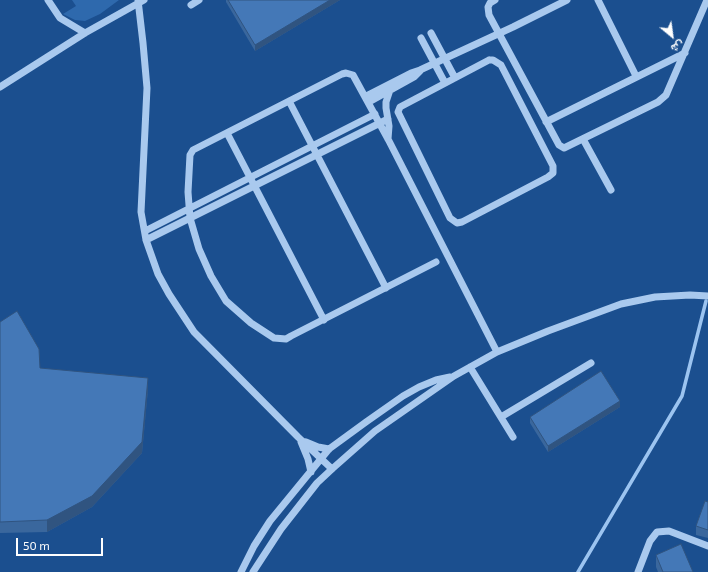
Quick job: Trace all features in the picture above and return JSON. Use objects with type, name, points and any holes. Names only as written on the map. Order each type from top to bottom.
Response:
[{"type":"lane","points":[[48,0],[60,18],[85,34]]},
{"type":"lane","points":[[191,5],[199,0]]},
{"type":"lane","points":[[495,0],[490,3],[488,11],[546,122],[561,147],[566,147],[583,139],[662,99],[669,90],[707,0]]},
{"type":"lane","points":[[367,99],[411,73],[567,0]]},
{"type":"lane","points":[[598,0],[636,76]]},
{"type":"lane","points":[[0,87],[140,1],[147,88],[141,212],[146,240],[158,274],[169,294],[194,332],[298,437],[332,469]]},
{"type":"lane","points":[[431,33],[454,78]]},
{"type":"lane","points":[[421,38],[445,83]]},
{"type":"lane","points":[[546,122],[685,53]]},
{"type":"lane","points":[[489,60],[498,62],[501,65],[554,170],[551,176],[460,223],[454,222],[450,218],[398,112],[400,107],[445,83],[489,60]]},
{"type":"lane","points":[[367,99],[390,90],[414,77],[420,70]]},
{"type":"lane","points":[[436,262],[291,336],[280,339],[268,335],[226,302],[211,276],[199,249],[190,218],[189,208],[188,192],[190,155],[193,150],[346,73],[350,73],[356,77],[497,352]]},
{"type":"lane","points":[[388,139],[390,132],[386,102],[390,90]]},
{"type":"lane","points":[[289,101],[386,288]]},
{"type":"lane","points":[[144,231],[375,114]]},
{"type":"lane","points":[[146,240],[388,119]]},
{"type":"lane","points":[[227,133],[324,320]]},
{"type":"lane","points":[[583,139],[611,190]]},
{"type":"lane","points":[[253,572],[281,529],[318,483],[332,469],[375,431],[454,376],[497,352],[621,304],[655,297],[690,295],[708,296]]},
{"type":"lane","points":[[501,418],[591,363]]},
{"type":"lane","points":[[470,367],[513,437]]},
{"type":"lane","points":[[241,572],[254,546],[270,521],[329,450],[403,396],[436,380],[454,376]]},
{"type":"lane","points":[[298,437],[318,447],[329,450]]},
{"type":"lane","points":[[298,437],[304,448],[311,472]]},
{"type":"lane","points":[[638,572],[650,541],[657,532],[669,531],[708,546]]},
{"type":"shaded area","points":[[72,0],[119,0],[100,14],[85,21],[75,20],[63,14],[76,6]]},
{"type":"building","points":[[228,0],[330,0],[255,45]]},
{"type":"building","points":[[17,311],[39,349],[40,368],[148,378],[142,442],[92,496],[47,520],[0,522],[0,322]]},
{"type":"building","points":[[601,371],[620,401],[548,446],[530,417]]},
{"type":"building","points":[[705,501],[708,502],[708,530],[696,526]]},
{"type":"building","points":[[681,544],[693,572],[663,572],[656,555]]},
{"type":"waterway","points":[[578,572],[682,396],[706,301]]}]
